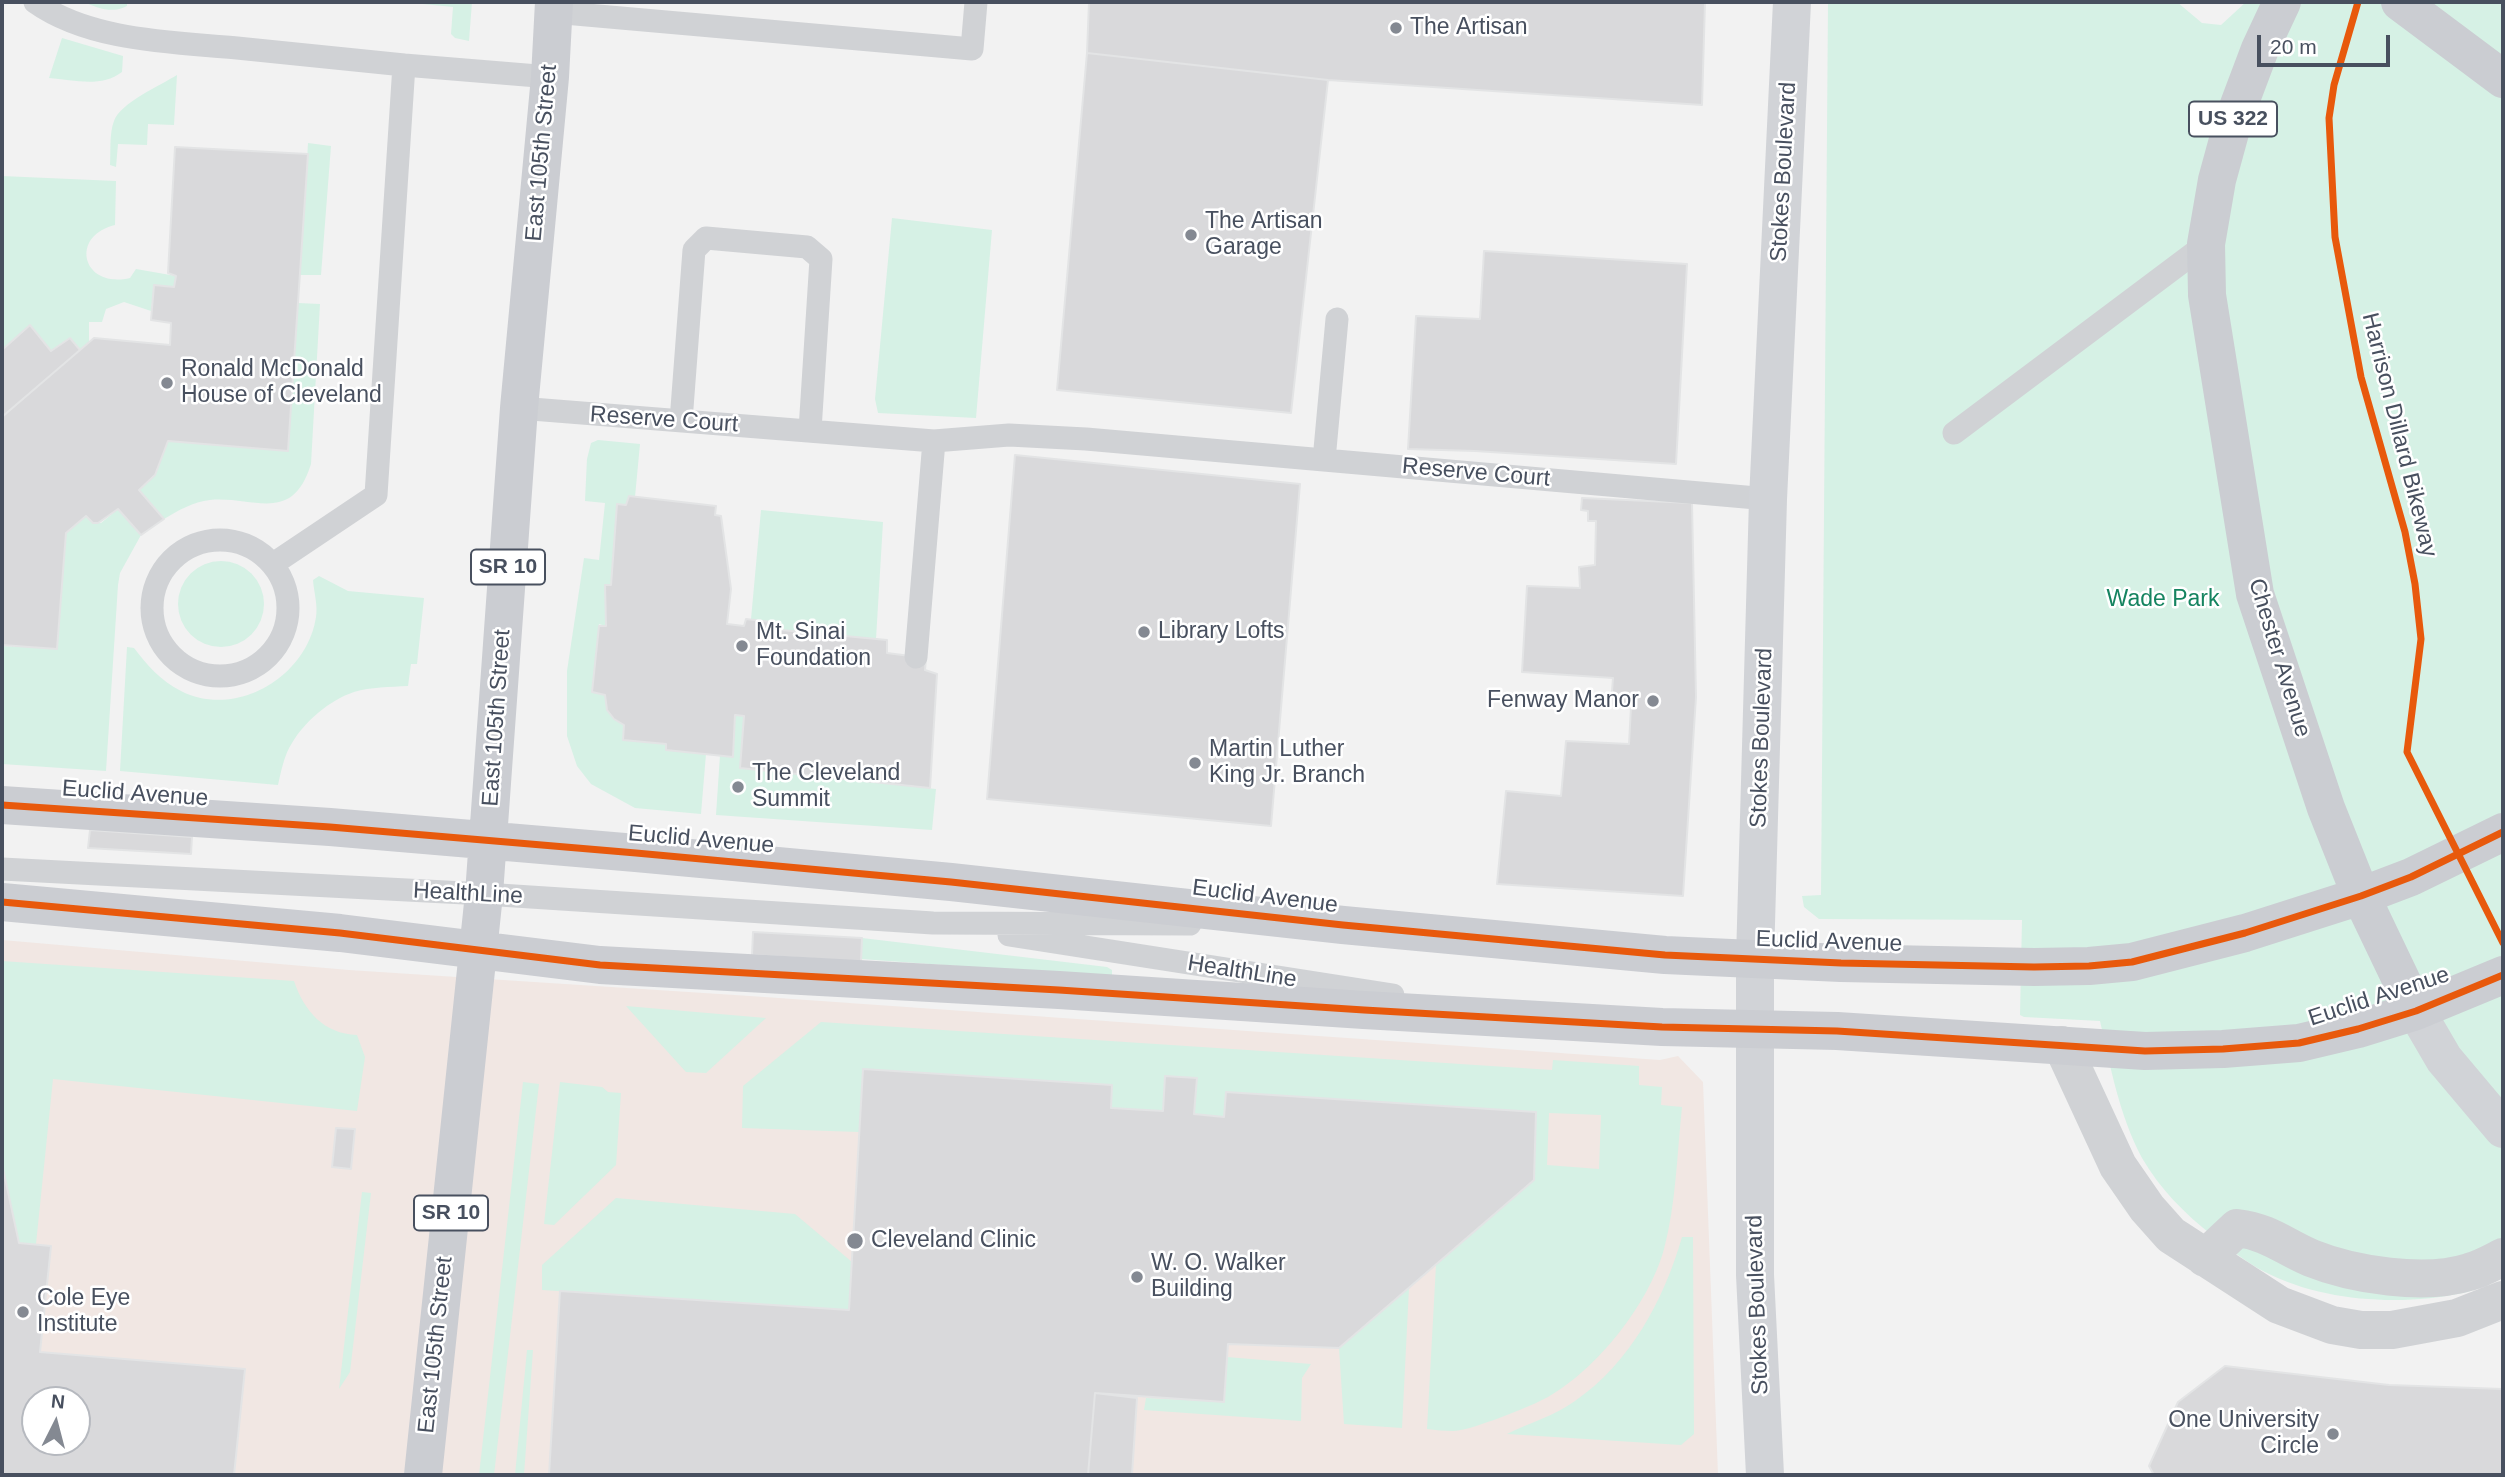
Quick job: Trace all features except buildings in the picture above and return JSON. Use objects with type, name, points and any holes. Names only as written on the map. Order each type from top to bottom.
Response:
[{"type":"main road","name":"Stokes Boulevard","points":[[1765,1475],[1755,1275],[1753,1028],[1768,499],[1792,2]]},
{"type":"main road","name":"US 322","points":[[2206,244],[2217,180],[2234,118],[2260,49],[2282,2]]},
{"type":"main road","points":[[2400,2],[2503,79]]},
{"type":"main road","name":"East 105th Street","points":[[423,1475],[484,894],[519,408],[550,77],[553,7]]},
{"type":"main road","name":"Chester Avenue","points":[[2206,244],[2207,295],[2255,594],[2326,808],[2361,896],[2416,1011]]},
{"type":"main road","name":"Euclid Avenue","points":[[2,805],[330,827],[951,882],[1343,925],[1665,954],[1841,963],[2001,967],[2110,965],[2153,958],[2245,933],[2361,896],[2411,877],[2503,832]]},
{"type":"main road","name":"Euclid Avenue","points":[[2,902],[340,933],[600,965],[1662,1027],[1753,1028],[2185,1051],[2262,1047],[2330,1035],[2416,1011],[2503,975]]},
{"type":"main road","points":[[2416,1011],[2449,1066],[2503,1129]]},
{"type":"street","points":[[2062,1045],[2118,1166],[2147,1208],[2171,1235],[2279,1305],[2332,1325],[2361,1330],[2392,1330],[2457,1318],[2503,1300]]},
{"type":"street","points":[[2205,1258],[2237,1228],[2268,1234],[2295,1251],[2331,1266],[2374,1275],[2424,1278],[2468,1273],[2503,1257]]},
{"type":"lane","points":[[35,2],[46,10],[83,25],[135,38],[550,77]]},
{"type":"lane","points":[[553,7],[972,50],[976,2]]},
{"type":"lane","points":[[273,564],[376,495],[404,65]]},
{"type":"lane","points":[[681,421],[694,250],[706,237],[807,247],[821,258],[810,430]]},
{"type":"lane","points":[[1954,433],[2206,244]]},
{"type":"lane","points":[[1324,460],[1337,319]]},
{"type":"lane","name":"Reserve Court","points":[[519,408],[934,441],[1009,435],[1073,438],[1768,499]]},
{"type":"lane","points":[[916,657],[934,441]]},
{"type":"lane","points":[[204,541],[236,541],[255,549],[273,564],[286,590],[289,614],[284,634],[264,660],[241,672],[219,677],[197,673],[172,657],[162,646],[153,623],[152,596],[163,569],[180,552],[204,541]]},
{"type":"lane","name":"HealthLine","points":[[2,869],[484,894],[933,923],[1343,925]]},
{"type":"lane","name":"HealthLine","points":[[933,923],[1550,1020]]},
{"type":"shaded area","name":"Cleveland Clinic","points":[[2,940],[349,970],[1660,1060],[1678,1056],[1703,1082],[1718,1475],[2,1475]]},
{"type":"green space","points":[[84,2],[127,2],[127,6],[110,10]]},
{"type":"green space","points":[[403,2],[472,2],[469,41],[455,38],[451,34],[453,7]]},
{"type":"green space","name":"Wade Park","points":[[1828,2],[2177,2],[2202,23],[2221,25],[2246,2],[2503,2],[2503,1278],[2463,1293],[2388,1300],[2362,1299],[2312,1290],[2265,1272],[2239,1256],[2193,1219],[2165,1191],[2149,1169],[2134,1141],[2122,1108],[2100,1021],[2020,1015],[2022,920],[1819,919],[1804,907],[1802,896],[1821,895]]},
{"type":"green space","points":[[62,38],[123,56],[122,72],[114,77],[96,81],[49,78]]},
{"type":"green space","points":[[177,75],[174,125],[148,124],[147,145],[118,144],[116,167],[110,165],[111,131],[118,114],[132,101]]},
{"type":"green space","points":[[308,143],[331,146],[321,275],[300,275]]},
{"type":"green space","points":[[2,176],[116,181],[115,225],[100,231],[91,239],[87,260],[92,269],[101,276],[130,278],[136,269],[176,276],[174,287],[154,285],[151,311],[124,302],[106,309],[102,322],[89,322],[89,343],[80,350],[69,338],[51,351],[30,326],[2,350]]},
{"type":"green space","points":[[892,218],[992,230],[976,418],[878,413],[875,399]]},
{"type":"green space","points":[[298,303],[320,304],[311,464],[303,483],[293,495],[282,501],[256,503],[210,500],[192,505],[164,519],[139,490],[155,475],[168,441],[288,451]]},
{"type":"green space","points":[[598,440],[640,444],[635,497],[626,505],[617,505],[611,585],[605,585],[606,626],[599,624],[592,692],[605,695],[607,710],[614,719],[666,744],[666,750],[706,754],[701,814],[635,808],[591,784],[577,766],[567,736],[567,671],[584,558],[599,560],[605,503],[585,501],[587,459],[591,443]]},
{"type":"green space","points":[[118,509],[141,535],[120,573],[118,585],[106,771],[2,764],[2,646],[57,648],[66,533],[86,516],[93,523],[101,523]]},
{"type":"green space","points":[[761,510],[883,522],[876,639],[771,629],[771,622],[751,619]]},
{"type":"green space","points":[[213,561],[229,561],[252,573],[261,587],[264,604],[261,621],[252,635],[229,647],[213,647],[197,640],[185,628],[178,612],[178,596],[185,580],[197,568]]},
{"type":"green space","points":[[319,576],[348,591],[424,598],[417,664],[411,664],[408,686],[360,690],[319,712],[292,743],[278,785],[120,771],[127,647],[134,648],[155,672],[181,691],[202,698],[224,700],[246,696],[266,687],[284,674],[299,658],[310,639],[316,617],[313,580]]},
{"type":"green space","points":[[735,715],[744,716],[740,768],[936,789],[932,830],[716,815],[720,755]]},
{"type":"green space","points":[[862,938],[1107,967],[1112,970],[1112,975],[1108,977],[861,959]]},
{"type":"green space","points":[[2,961],[294,981],[303,1002],[317,1019],[345,1034],[357,1035],[365,1057],[357,1111],[53,1079],[36,1244],[19,1243],[2,1164]]},
{"type":"green space","points":[[626,1006],[766,1018],[706,1073],[686,1072]]},
{"type":"green space","points":[[821,1022],[1552,1070],[1553,1060],[1639,1066],[1639,1085],[1662,1087],[1661,1105],[1682,1107],[1668,1232],[1657,1270],[1634,1313],[1585,1370],[1548,1397],[1494,1420],[1450,1431],[1427,1429],[1436,1265],[1534,1180],[1536,1112],[1226,1092],[1224,1117],[1111,1108],[1112,1085],[863,1069],[859,1132],[742,1128],[743,1086]],"holes":[[[1549,1113],[1601,1115],[1599,1169],[1547,1165]]]},
{"type":"green space","points":[[523,1082],[539,1084],[494,1475],[479,1475]]},
{"type":"green space","points":[[560,1082],[602,1087],[608,1092],[621,1093],[616,1165],[554,1225],[544,1224]]},
{"type":"green space","points":[[362,1192],[371,1193],[350,1372],[339,1389]]},
{"type":"green space","points":[[616,1198],[795,1214],[852,1262],[849,1310],[542,1290],[542,1265]]},
{"type":"green space","points":[[1682,1237],[1693,1237],[1694,1434],[1681,1445],[1507,1434],[1575,1401],[1595,1386],[1612,1368],[1628,1349],[1655,1307]]},
{"type":"green space","points":[[1409,1288],[1402,1428],[1344,1424],[1339,1348]]},
{"type":"green space","points":[[527,1350],[533,1350],[524,1475],[515,1475]]},
{"type":"green space","points":[[1227,1357],[1311,1364],[1302,1378],[1301,1421],[1144,1410],[1146,1398],[1224,1402]]},
{"type":"cycle path","name":"Harrison Dillard Bikeway","points":[[2358,2],[2334,85],[2329,118],[2335,237],[2361,377],[2405,532],[2415,584],[2421,639],[2407,752],[2503,943]]},
{"type":"cycle path","points":[[2,805],[330,827],[636,853],[951,882],[1343,925],[1665,955],[1841,963],[2034,967],[2132,962],[2245,933],[2411,877],[2503,832]]},
{"type":"cycle path","points":[[2,902],[340,933],[600,965],[1662,1027],[1837,1031],[2145,1051],[2299,1043],[2416,1011],[2503,975]]},
{"type":"place","name":"The Artisan","points":[[1396,28]]},
{"type":"place","name":"The Artisan Garage","points":[[1191,235]]},
{"type":"place","name":"Ronald McDonald House of Cleveland","points":[[167,383]]},
{"type":"place","name":"Library Lofts","points":[[1144,632]]},
{"type":"place","name":"Mt. Sinai Foundation","points":[[742,646]]},
{"type":"place","name":"Fenway Manor","points":[[1653,701]]},
{"type":"place","name":"Martin Luther King Jr. Branch","points":[[1195,763]]},
{"type":"place","name":"The Cleveland Summit","points":[[738,787]]},
{"type":"place","name":"Cleveland Clinic","points":[[855,1241]]},
{"type":"place","name":"W. O. Walker Building","points":[[1137,1277]]},
{"type":"place","name":"Cole Eye Institute","points":[[23,1312]]},
{"type":"place","name":"One University Circle","points":[[2333,1434]]}]
